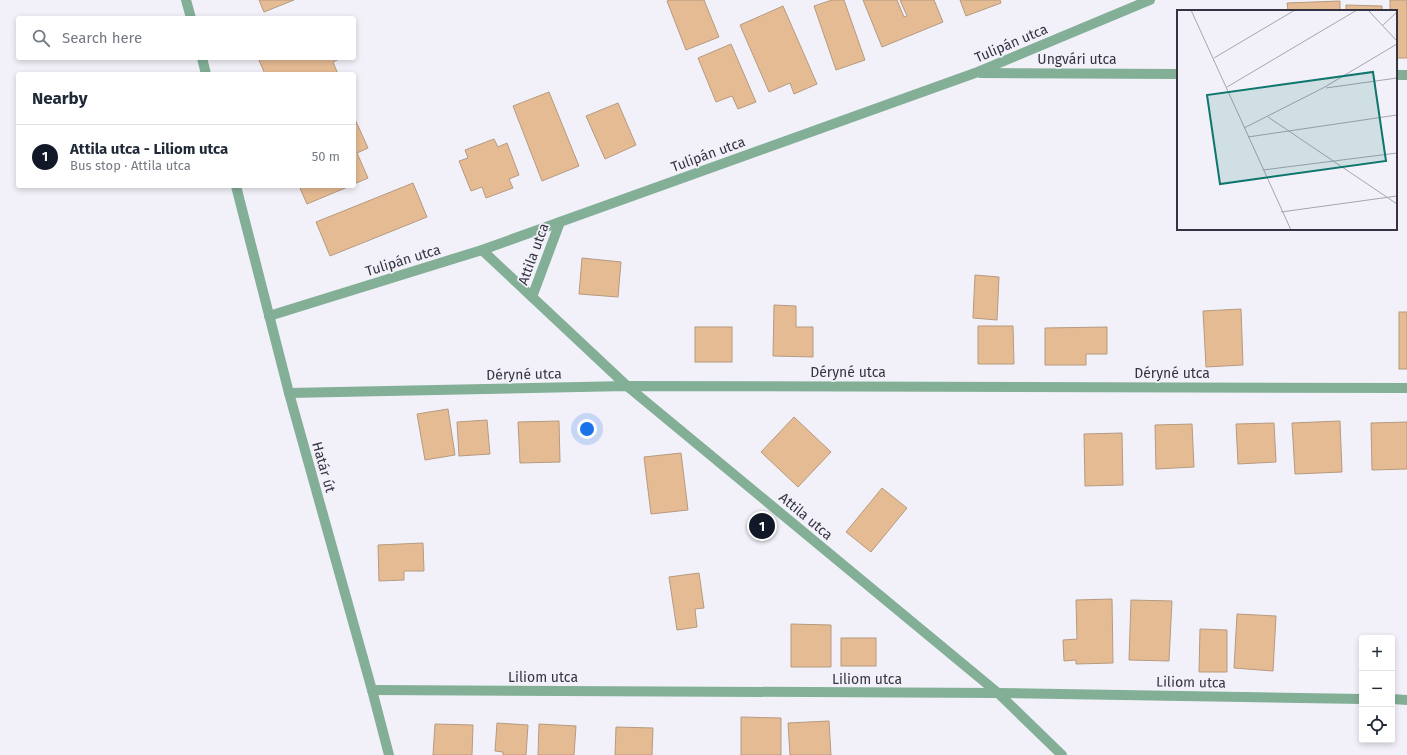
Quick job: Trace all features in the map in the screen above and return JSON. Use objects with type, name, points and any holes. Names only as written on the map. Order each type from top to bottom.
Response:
[{"type":"street","points":[[186,0],[190,16]]},
{"type":"street","name":"Tulipán utca","points":[[269,316],[482,250],[975,73],[1150,0]]},
{"type":"street","points":[[202,60],[206,72]]},
{"type":"street","name":"Ungvári utca","points":[[975,73],[1177,74]]},
{"type":"street","name":"Határ út","points":[[237,188],[289,393],[389,755]]},
{"type":"street","name":"Attila utca","points":[[532,297],[560,222]]},
{"type":"street","name":"Attila utca","points":[[482,250],[627,386],[998,693],[1062,755]]},
{"type":"street","name":"Déryné utca","points":[[289,393],[627,386],[1407,388]]},
{"type":"street","name":"Liliom utca","points":[[372,690],[998,693],[1359,699]]},
{"type":"street","points":[[1395,699],[1407,700]]},
{"type":"building","points":[[259,0],[294,0],[264,12]]},
{"type":"building","points":[[704,0],[719,37],[686,50],[667,1]]},
{"type":"building","points":[[832,0],[844,0],[865,60],[836,70],[814,6]]},
{"type":"building","points":[[863,0],[897,0],[904,17],[907,16],[900,0],[934,0],[943,22],[882,47]]},
{"type":"building","points":[[960,0],[1000,0],[1001,3],[966,16]]},
{"type":"building","points":[[1390,0],[1407,0],[1407,58],[1397,58],[1397,10],[1390,10]]},
{"type":"building","points":[[1340,1],[1340,10],[1288,10],[1287,3]]},
{"type":"building","points":[[1346,5],[1382,6],[1382,10],[1346,10]]},
{"type":"building","points":[[783,6],[817,84],[794,94],[790,83],[769,92],[740,25]]},
{"type":"building","points":[[731,44],[756,102],[738,109],[732,96],[716,102],[698,58]]},
{"type":"building","points":[[259,60],[337,60],[333,62],[337,72],[264,72]]},
{"type":"building","points":[[549,92],[579,166],[542,181],[513,106]]},
{"type":"building","points":[[618,103],[636,145],[605,159],[586,116]]},
{"type":"building","points":[[356,121],[368,148],[357,153],[368,178],[356,183]]},
{"type":"building","points":[[494,139],[498,147],[507,143],[519,175],[509,179],[513,188],[486,198],[482,187],[471,191],[459,161],[468,158],[465,150]]},
{"type":"building","points":[[413,183],[427,217],[330,256],[316,222]]},
{"type":"building","points":[[300,188],[345,188],[307,204]]},
{"type":"building","points":[[582,258],[621,262],[618,297],[579,294]]},
{"type":"building","points":[[975,275],[999,277],[997,320],[973,318]]},
{"type":"building","points":[[774,305],[796,306],[796,327],[813,327],[813,357],[773,356]]},
{"type":"building","points":[[1241,309],[1243,365],[1206,367],[1203,311]]},
{"type":"building","points":[[1399,312],[1407,312],[1407,369],[1399,369]]},
{"type":"building","points":[[978,326],[1013,326],[1014,364],[978,364]]},
{"type":"building","points":[[695,327],[732,327],[732,362],[695,362]]},
{"type":"building","points":[[1107,327],[1107,354],[1086,354],[1086,365],[1045,365],[1045,328]]},
{"type":"building","points":[[448,409],[455,455],[425,460],[417,414]]},
{"type":"building","points":[[794,417],[831,452],[798,487],[761,452]]},
{"type":"building","points":[[487,420],[490,454],[459,456],[457,422]]},
{"type":"building","points":[[559,421],[560,462],[520,463],[518,422]]},
{"type":"building","points":[[1340,421],[1342,472],[1295,474],[1292,423]]},
{"type":"building","points":[[1407,422],[1407,469],[1372,470],[1371,423]]},
{"type":"building","points":[[1274,423],[1276,462],[1238,464],[1236,424]]},
{"type":"building","points":[[1192,424],[1194,467],[1156,469],[1155,425]]},
{"type":"building","points":[[1122,433],[1123,485],[1085,486],[1084,434]]},
{"type":"building","points":[[681,453],[688,510],[651,514],[644,457]]},
{"type":"building","points":[[882,488],[907,508],[871,552],[846,532]]},
{"type":"building","points":[[423,543],[424,571],[404,571],[404,580],[379,581],[378,545]]},
{"type":"building","points":[[699,573],[704,608],[695,609],[697,627],[677,630],[669,577]]},
{"type":"building","points":[[1112,599],[1113,663],[1076,664],[1076,660],[1064,661],[1063,640],[1077,639],[1076,600]]},
{"type":"building","points":[[1131,600],[1172,601],[1169,661],[1129,660]]},
{"type":"building","points":[[1237,614],[1276,616],[1273,671],[1234,668]]},
{"type":"building","points":[[791,624],[831,625],[831,667],[791,667]]},
{"type":"building","points":[[1200,629],[1227,630],[1227,672],[1199,672]]},
{"type":"building","points":[[841,638],[876,638],[876,666],[841,666]]},
{"type":"building","points":[[741,717],[781,718],[781,755],[741,755]]},
{"type":"building","points":[[829,721],[831,755],[790,755],[788,723]]},
{"type":"building","points":[[497,723],[528,725],[526,755],[503,755],[503,752],[495,751]]},
{"type":"building","points":[[435,724],[473,725],[472,755],[433,755]]},
{"type":"building","points":[[539,724],[576,726],[574,755],[538,755]]},
{"type":"building","points":[[616,727],[653,728],[652,755],[615,755]]},
{"type":"place","name":"Attila utca - Liliom utca","points":[[762,526]]}]
